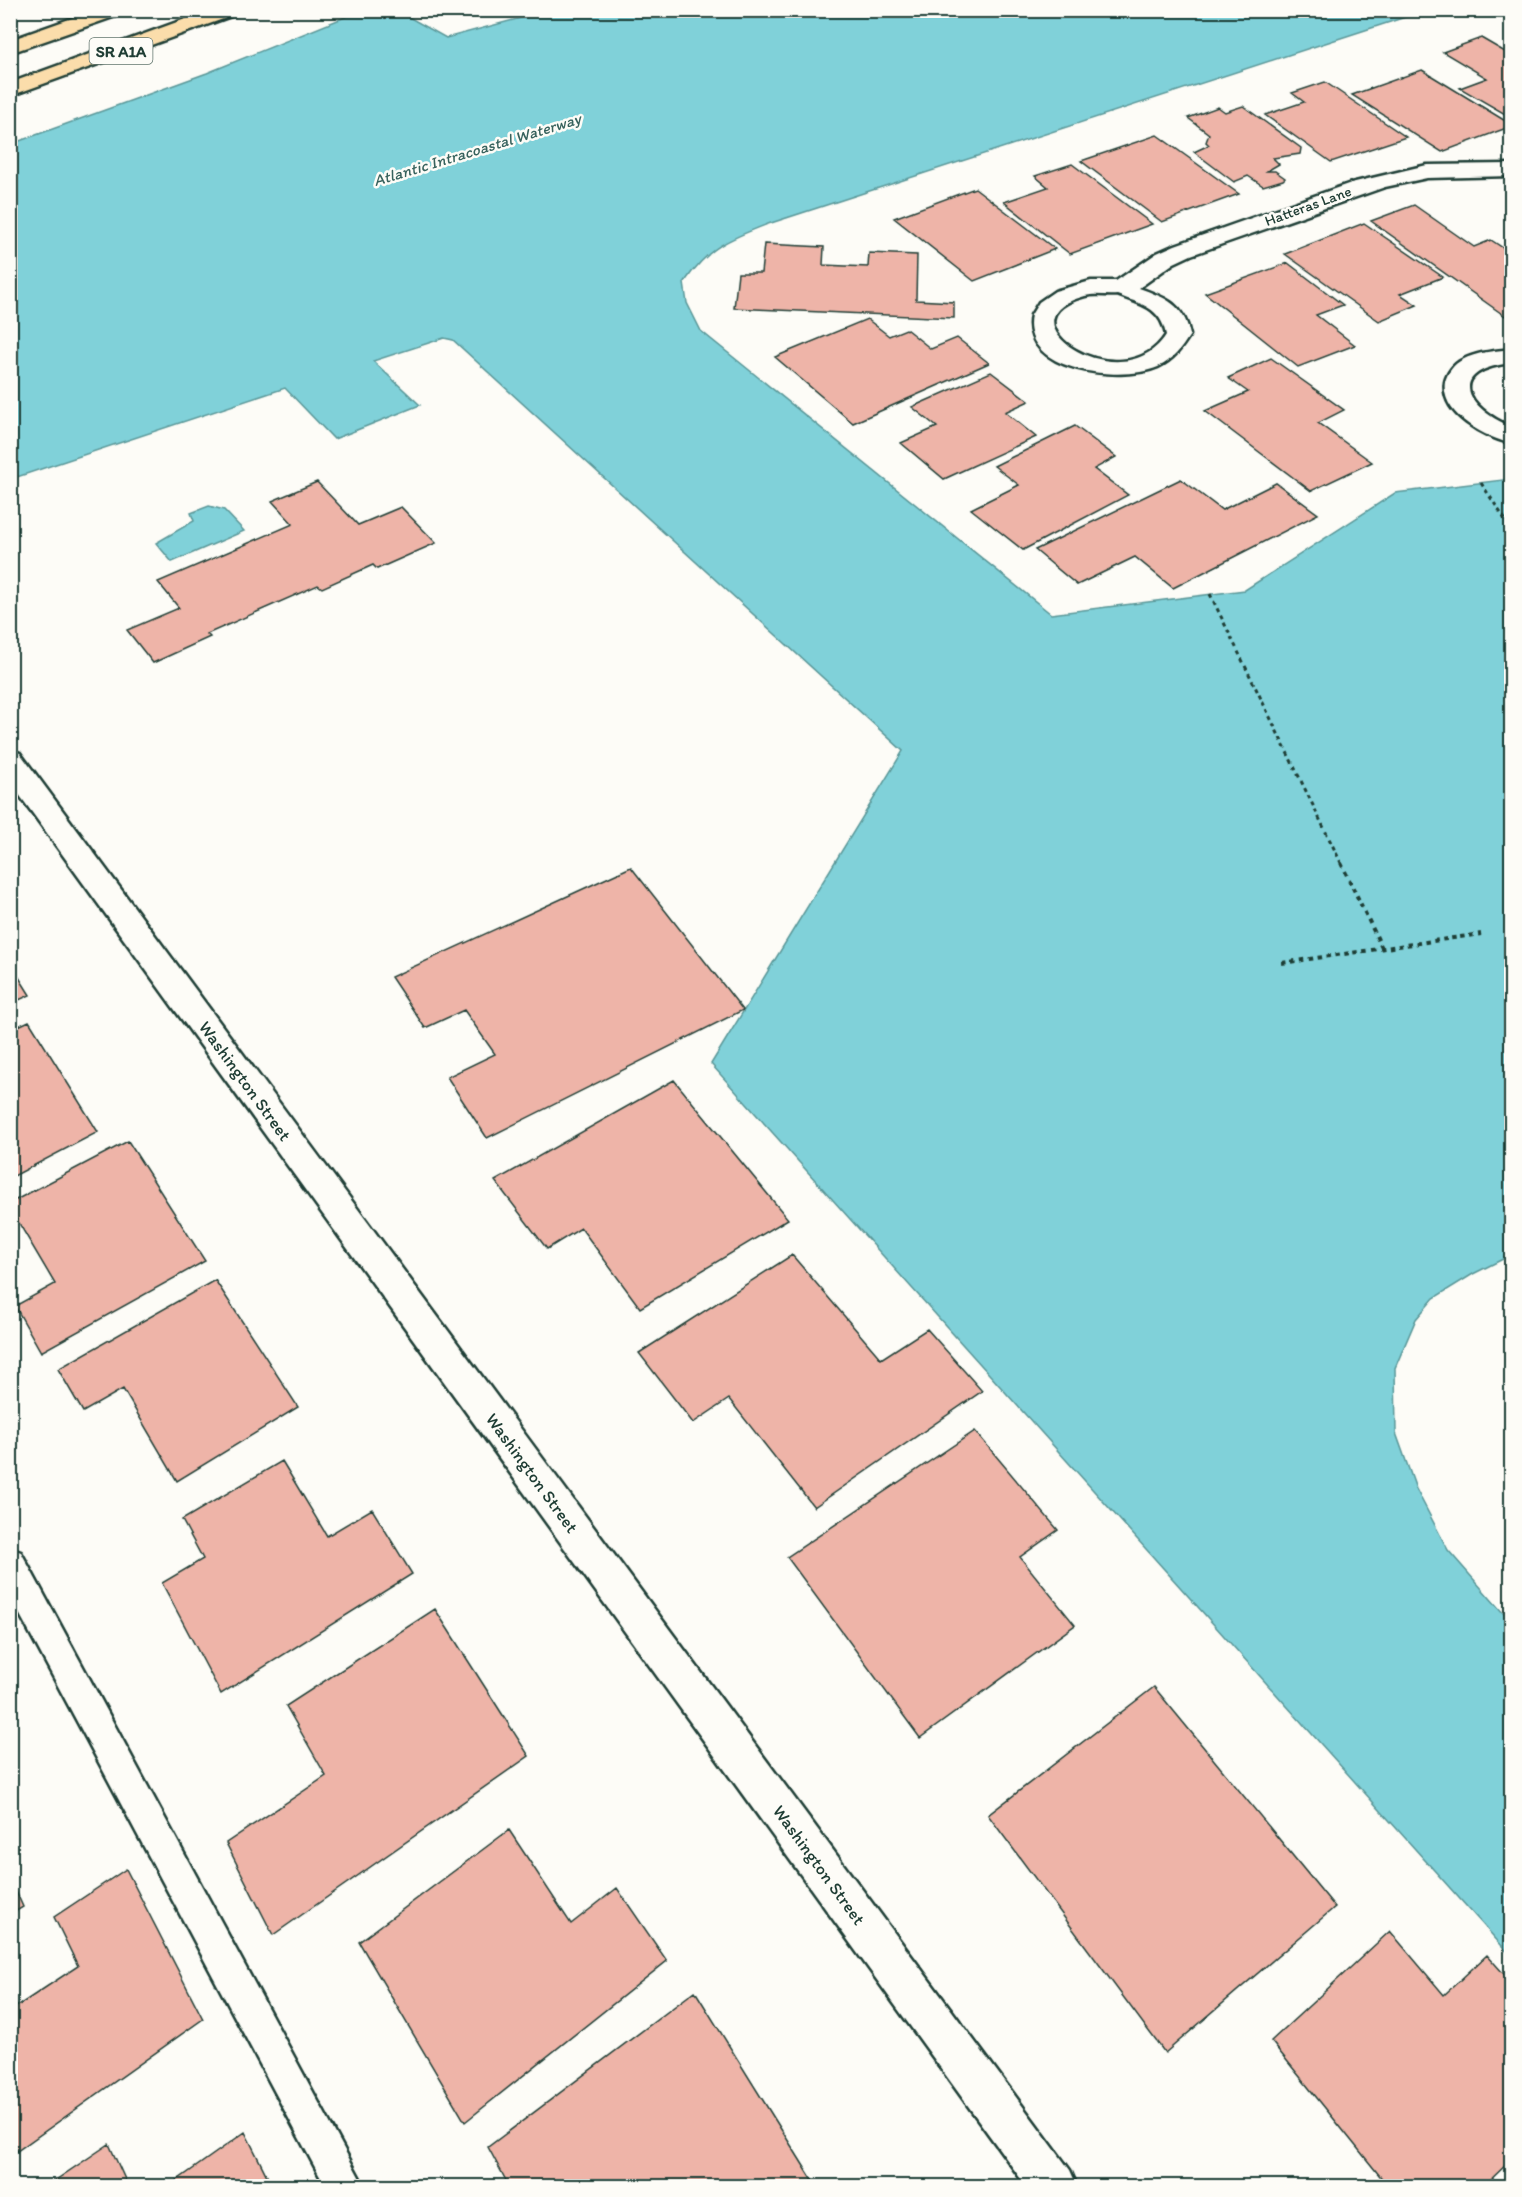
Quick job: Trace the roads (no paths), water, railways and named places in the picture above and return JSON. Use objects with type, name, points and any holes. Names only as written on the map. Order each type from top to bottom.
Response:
[{"type":"main road","name":"SR A1A","points":[[10,47],[115,10]]},
{"type":"main road","name":"SR A1A","points":[[10,90],[230,10]]},
{"type":"street","name":"Hatteras Lane","points":[[1119,288],[1171,255],[1366,185],[1419,173],[1512,170]]},
{"type":"street","points":[[1092,288],[1119,288],[1144,295],[1164,306],[1177,321],[1179,337],[1170,351],[1152,362],[1128,368],[1100,367],[1074,360],[1054,348],[1042,333],[1041,317],[1051,303],[1068,293],[1092,288]]},
{"type":"street","points":[[1512,356],[1496,356],[1475,362],[1460,372],[1455,387],[1459,402],[1473,417],[1494,430],[1512,435]]},
{"type":"street","name":"Washington Street","points":[[10,760],[1054,2187]]},
{"type":"lane","points":[[10,1563],[345,2187]]},
{"type":"water","name":"Atlantic Intracoastal Waterway","points":[[360,11],[398,11],[446,38],[547,11],[1424,11],[768,224],[742,234],[711,252],[684,283],[687,303],[701,331],[1051,614],[1245,590],[1395,493],[1511,479],[1511,1255],[1473,1274],[1434,1298],[1416,1319],[1395,1368],[1396,1433],[1416,1489],[1448,1550],[1511,1622],[1511,1956],[711,1064],[903,751],[453,340],[444,338],[373,361],[420,405],[334,439],[285,388],[11,479],[11,144],[207,73]]},
{"type":"water","points":[[209,506],[224,510],[244,531],[172,562],[156,543],[194,521],[191,513]]}]
